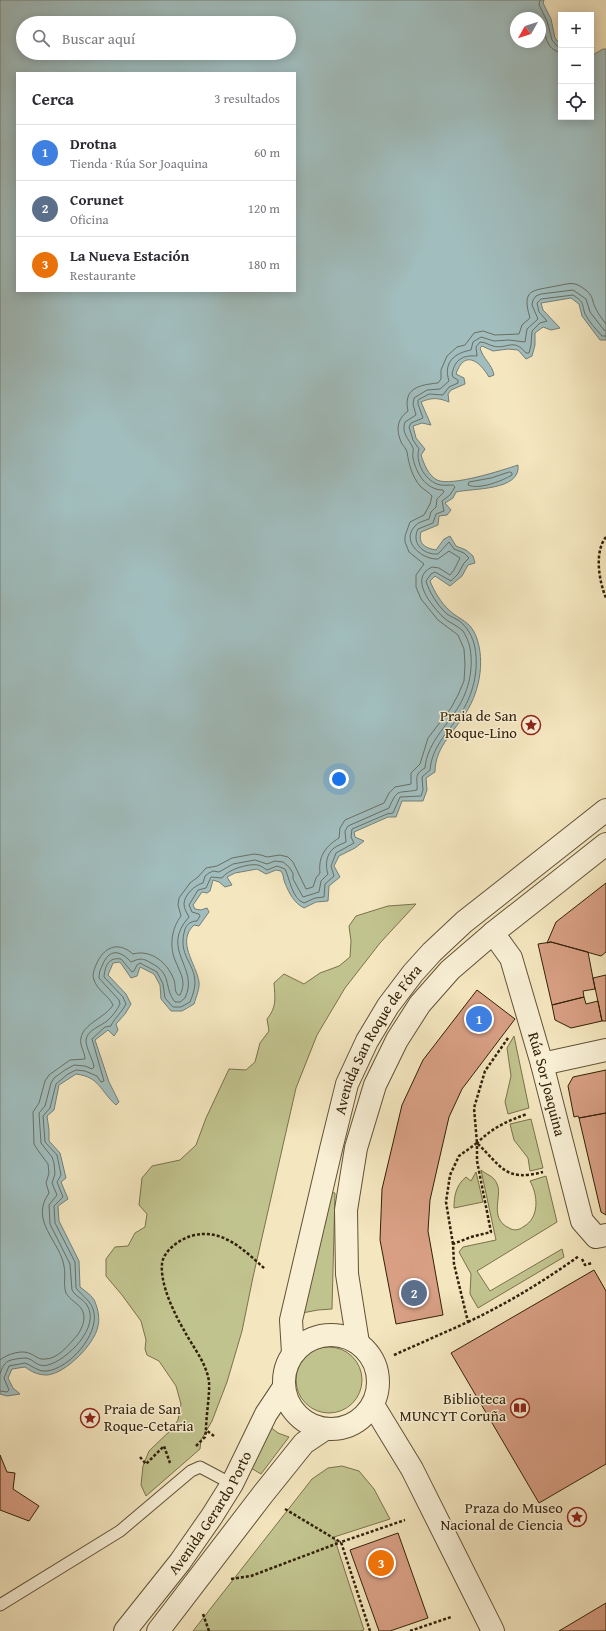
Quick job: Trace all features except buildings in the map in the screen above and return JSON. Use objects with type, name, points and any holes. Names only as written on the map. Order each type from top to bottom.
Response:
[{"type":"street","name":"Avenida San Roque de Fóra","points":[[293,1353],[291,1320],[331,1149],[347,1084],[367,1041],[388,1006],[413,973],[432,952],[464,922],[606,810]]},
{"type":"street","name":"Avenida San Roque de Fóra","points":[[358,1343],[347,1274],[346,1210],[356,1148],[374,1085],[397,1040],[420,1004],[450,970],[493,933],[606,844]]},
{"type":"street","name":"Rúa Sor Joaquina","points":[[493,933],[511,958],[542,1064],[582,1221],[601,1236]]},
{"type":"street","points":[[542,1064],[606,1050]]},
{"type":"street","points":[[331,1335],[346,1337],[358,1343],[368,1352],[375,1364],[378,1377],[377,1392],[372,1405],[364,1416],[352,1424],[339,1428],[326,1429],[313,1426],[302,1419],[293,1410],[287,1399],[284,1387],[284,1374],[293,1353],[304,1343],[317,1336],[331,1335]]},
{"type":"street","name":"Avenida Gerardo Porto","points":[[126,1631],[180,1562],[232,1484],[266,1414],[284,1387]]},
{"type":"street","points":[[372,1405],[412,1469],[493,1631]]},
{"type":"street","name":"Avenida Gerardo Porto","points":[[158,1631],[304,1443],[326,1429]]},
{"type":"lane","points":[[0,1605],[120,1531],[191,1471],[200,1467],[232,1484]]},
{"type":"path","points":[[606,537],[603,540],[598,563],[601,586],[606,598]]},
{"type":"path","points":[[453,1244],[470,1237],[491,1232],[476,1161],[477,1143],[474,1108],[485,1071],[504,1042],[528,1014]]},
{"type":"path","points":[[468,1322],[454,1264],[453,1244],[446,1202],[450,1175],[459,1156],[477,1143],[488,1132],[507,1121],[530,1113]]},
{"type":"path","points":[[477,1143],[508,1173],[519,1177],[545,1172]]},
{"type":"path","points":[[194,1447],[205,1437],[209,1381],[200,1357],[185,1332],[174,1309],[164,1280],[162,1262],[170,1249],[183,1239],[200,1233],[220,1236],[237,1244],[264,1269]]},
{"type":"path","points":[[394,1355],[500,1307],[580,1256]]},
{"type":"path","points":[[206,1430],[214,1436]]},
{"type":"path","points":[[140,1457],[146,1464],[164,1446],[171,1467]]},
{"type":"path","points":[[281,1507],[340,1542],[370,1631]]},
{"type":"path","points":[[225,1580],[251,1576],[340,1542],[405,1520]]},
{"type":"path","points":[[202,1611],[209,1631]]},
{"type":"path","points":[[410,1631],[451,1617]]},
{"type":"green space","points":[[416,904],[380,943],[345,988],[317,1035],[296,1088],[242,1331],[227,1382],[212,1421],[201,1440],[200,1449],[146,1496],[141,1485],[143,1466],[149,1451],[173,1428],[178,1420],[181,1404],[176,1386],[159,1361],[147,1355],[145,1349],[146,1340],[141,1321],[106,1276],[106,1259],[115,1247],[128,1246],[135,1233],[145,1227],[147,1214],[139,1205],[142,1178],[152,1166],[180,1160],[196,1145],[206,1118],[229,1069],[246,1070],[255,1062],[260,1043],[269,1031],[267,1019],[274,1006],[274,983],[284,974],[304,984],[320,973],[339,966],[350,957],[351,941],[349,926],[356,916],[388,906]]},
{"type":"green space","points":[[514,1036],[529,1108],[508,1114],[505,1102],[511,1076],[507,1048]]},
{"type":"green space","points":[[531,1119],[543,1168],[530,1171],[528,1158],[514,1140],[510,1124]]},
{"type":"green space","points":[[481,1170],[496,1181],[498,1189],[498,1213],[503,1224],[515,1230],[520,1229],[529,1223],[535,1212],[536,1206],[535,1193],[530,1181],[546,1176],[557,1222],[477,1271],[490,1291],[562,1249],[564,1257],[478,1308],[470,1294],[471,1274],[459,1252],[463,1247],[496,1240]]},
{"type":"green space","points":[[476,1172],[483,1202],[454,1208],[454,1199],[458,1187],[466,1177],[471,1181]]},
{"type":"green space","points":[[330,1192],[335,1193],[332,1309],[302,1313]]},
{"type":"green space","points":[[329,1347],[341,1350],[352,1357],[359,1368],[362,1380],[359,1392],[352,1403],[341,1410],[329,1413],[317,1410],[306,1403],[299,1392],[296,1380],[299,1368],[306,1357],[317,1350]]},
{"type":"green space","points":[[269,1426],[278,1433],[289,1437],[261,1474],[251,1468]]},
{"type":"green space","points":[[342,1466],[359,1471],[374,1489],[390,1519],[334,1537],[364,1630],[193,1631],[312,1479],[328,1468]]},
{"type":"water","points":[[0,0],[544,0],[543,3],[551,19],[555,38],[558,42],[558,120],[594,120],[594,54],[603,49],[606,49],[606,340],[600,340],[582,316],[579,304],[571,298],[541,303],[543,310],[560,328],[551,330],[543,327],[535,333],[535,345],[532,356],[526,359],[518,350],[508,349],[493,351],[482,346],[480,348],[481,352],[494,375],[489,377],[476,362],[467,360],[459,367],[456,374],[464,378],[465,384],[451,390],[448,394],[449,402],[429,399],[421,402],[431,425],[422,423],[413,426],[416,438],[425,449],[421,455],[425,466],[431,475],[437,480],[444,482],[465,480],[518,465],[517,473],[512,480],[504,484],[484,489],[456,492],[453,498],[445,503],[451,510],[447,515],[439,516],[438,525],[421,532],[420,536],[423,545],[436,550],[444,539],[450,536],[456,546],[466,550],[473,556],[475,563],[468,565],[462,576],[450,586],[435,576],[430,581],[436,593],[450,611],[468,624],[474,631],[479,646],[480,657],[477,689],[469,708],[444,743],[438,756],[435,772],[426,778],[427,790],[423,801],[402,801],[396,817],[388,817],[354,832],[355,837],[364,841],[355,848],[339,856],[334,866],[340,877],[329,886],[328,901],[316,902],[304,908],[300,906],[290,894],[284,882],[281,871],[276,870],[266,874],[257,869],[235,873],[227,877],[232,885],[225,887],[219,882],[213,880],[210,891],[207,893],[202,892],[193,905],[195,909],[201,910],[207,908],[209,912],[199,926],[194,925],[187,938],[189,953],[199,982],[194,1004],[182,1011],[171,1011],[161,999],[160,985],[154,974],[140,967],[137,976],[131,978],[120,962],[113,963],[108,975],[126,994],[131,1004],[116,1024],[118,1030],[114,1036],[108,1030],[95,1040],[109,1082],[119,1102],[116,1105],[95,1081],[76,1074],[59,1085],[54,1110],[47,1116],[49,1141],[60,1153],[66,1178],[61,1182],[68,1199],[58,1206],[59,1221],[79,1261],[80,1287],[94,1300],[98,1311],[99,1323],[96,1333],[85,1349],[70,1364],[62,1369],[47,1375],[35,1373],[25,1367],[12,1369],[8,1378],[13,1388],[20,1394],[7,1396],[0,1394]]},
{"type":"place","name":"Praia de San Roque-Lino","points":[[531,725]]},
{"type":"place","name":"Drotna","points":[[479,1019]]},
{"type":"place","name":"Corunet","points":[[414,1293]]},
{"type":"place","name":"Biblioteca MUNCYT Coruña","points":[[520,1408]]},
{"type":"place","name":"Praia de San Roque-Cetaria","points":[[90,1418]]},
{"type":"place","name":"Praza do Museo Nacional de Ciencia","points":[[577,1517]]},
{"type":"place","name":"La Nueva Estación","points":[[381,1563]]}]
